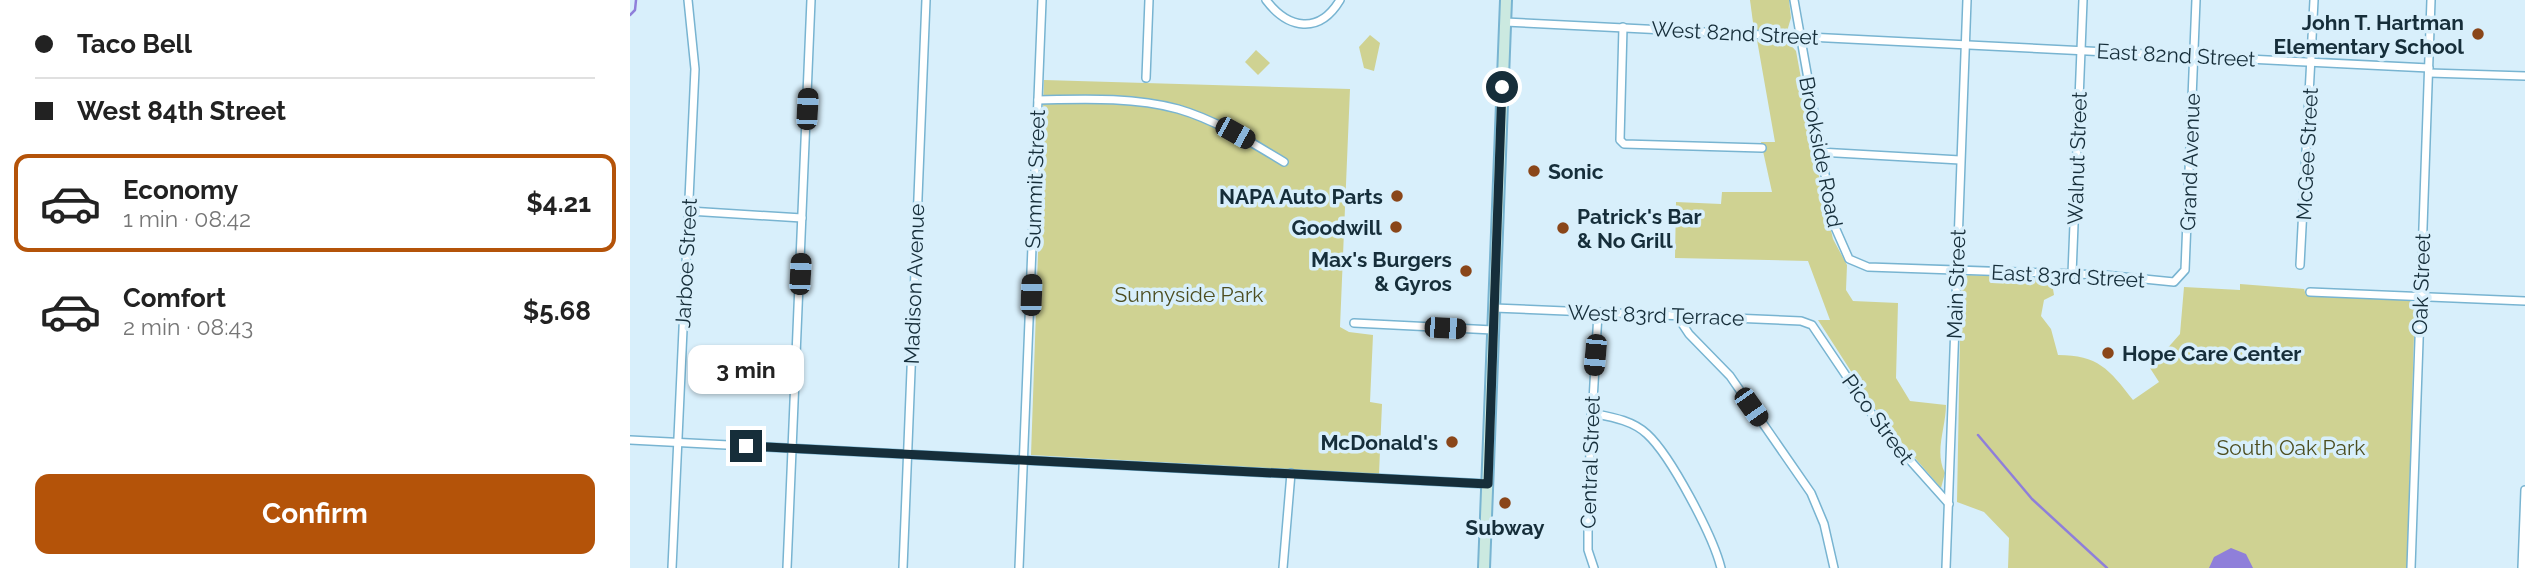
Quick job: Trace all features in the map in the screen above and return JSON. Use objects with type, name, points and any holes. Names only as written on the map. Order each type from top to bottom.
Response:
[{"type":"main road","points":[[1485,568],[1506,0]]},
{"type":"street","name":"Jarboe Street","points":[[673,568],[695,69],[688,0]]},
{"type":"street","points":[[787,568],[811,0]]},
{"type":"street","name":"Madison Avenue","points":[[903,568],[926,0]]},
{"type":"street","name":"Summit Street","points":[[1020,568],[1042,0]]},
{"type":"street","points":[[1146,78],[1149,0]]},
{"type":"street","points":[[1266,0],[1281,18],[1300,24],[1315,23],[1327,16],[1340,0]]},
{"type":"street","name":"Brookside Road","points":[[1794,0],[1798,35],[1834,225],[1849,259]]},
{"type":"street","name":"Main Street","points":[[1946,568],[1967,0]]},
{"type":"street","name":"Walnut Street","points":[[2073,274],[2082,0]]},
{"type":"street","name":"Grand Avenue","points":[[2179,280],[2185,270],[2196,0]]},
{"type":"street","name":"McGee Street","points":[[2300,265],[2314,0]]},
{"type":"street","name":"Oak Street","points":[[2411,568],[2431,0]]},
{"type":"street","name":"West 82nd Street","points":[[1505,22],[1965,45]]},
{"type":"street","points":[[1623,27],[1620,140],[1624,144],[1762,148]]},
{"type":"street","name":"East 82nd Street","points":[[1965,45],[2312,62],[2525,76]]},
{"type":"street","points":[[1038,100],[1125,101],[1179,110],[1228,130],[1284,162]]},
{"type":"street","points":[[1819,152],[1960,160]]},
{"type":"street","points":[[689,211],[803,218]]},
{"type":"street","name":"East 83rd Street","points":[[1849,259],[1868,267],[2073,274],[2174,282],[2179,280]]},
{"type":"street","points":[[2310,292],[2525,301]]},
{"type":"street","name":"West 83rd Terrace","points":[[1494,308],[1801,321],[1815,328]]},
{"type":"street","name":"Central Street","points":[[1594,568],[1588,550],[1591,413],[1598,313]]},
{"type":"street","points":[[1677,316],[1689,334],[1730,376],[1811,493],[1824,524],[1834,568]]},
{"type":"street","points":[[1354,323],[1493,330]]},
{"type":"street","name":"Pico Street","points":[[1815,328],[1882,429],[1949,505]]},
{"type":"street","points":[[1591,413],[1635,425],[1659,448],[1715,546],[1721,568]]},
{"type":"street","points":[[630,440],[1488,484]]},
{"type":"street","points":[[1283,568],[1291,473]]},
{"type":"street","points":[[2522,568],[2525,489]]},
{"type":"green space","points":[[1750,0],[1789,0],[1791,18],[1787,31],[1754,30]]},
{"type":"green space","points":[[1370,35],[1380,43],[1374,71],[1364,68],[1359,47]]},
{"type":"green space","points":[[1757,40],[1787,41],[1796,51],[1833,239],[1847,265],[1846,290],[1853,301],[1898,303],[1896,378],[1910,401],[1946,405],[1940,448],[1945,473],[1941,488],[1883,421],[1818,320],[1830,320],[1808,261],[1675,258],[1676,202],[1721,204],[1722,192],[1772,192],[1761,142],[1775,142]]},
{"type":"green space","points":[[1256,50],[1270,63],[1258,75],[1245,62]]},
{"type":"green space","name":"Sunnyside Park","points":[[1044,80],[1350,89],[1340,327],[1349,332],[1373,335],[1370,402],[1382,404],[1379,474],[1031,455]]},
{"type":"green space","name":"South Oak Park","points":[[1968,275],[2044,279],[2052,283],[2054,295],[2044,300],[2041,316],[2051,329],[2058,355],[2083,358],[2102,366],[2133,400],[2159,382],[2150,368],[2180,334],[2184,287],[2240,290],[2240,284],[2304,289],[2306,295],[2412,297],[2415,301],[2407,568],[2008,568],[2009,538],[1984,512],[1957,502],[1961,281]]},
{"type":"shaded area","points":[[2231,548],[2246,554],[2253,568],[2209,568],[2214,557]]},
{"type":"waterway","points":[[630,15],[635,10],[636,0]]},
{"type":"waterway","points":[[1978,435],[2032,499],[2107,568]]},
{"type":"place","name":"John T. Hartman Elementary School","points":[[2478,34]]},
{"type":"place","name":"Sonic","points":[[1534,171]]},
{"type":"place","name":"NAPA Auto Parts","points":[[1397,196]]},
{"type":"place","name":"Goodwill","points":[[1396,227]]},
{"type":"place","name":"Patrick's Bar & No Grill","points":[[1563,228]]},
{"type":"place","name":"Max's Burgers & Gyros","points":[[1466,271]]},
{"type":"place","name":"Hope Care Center","points":[[2108,353]]},
{"type":"place","name":"McDonald's","points":[[1452,442]]},
{"type":"place","name":"Subway","points":[[1505,503]]},
{"type":"route","points":[[746,446],[1488,484],[1502,87]]}]
